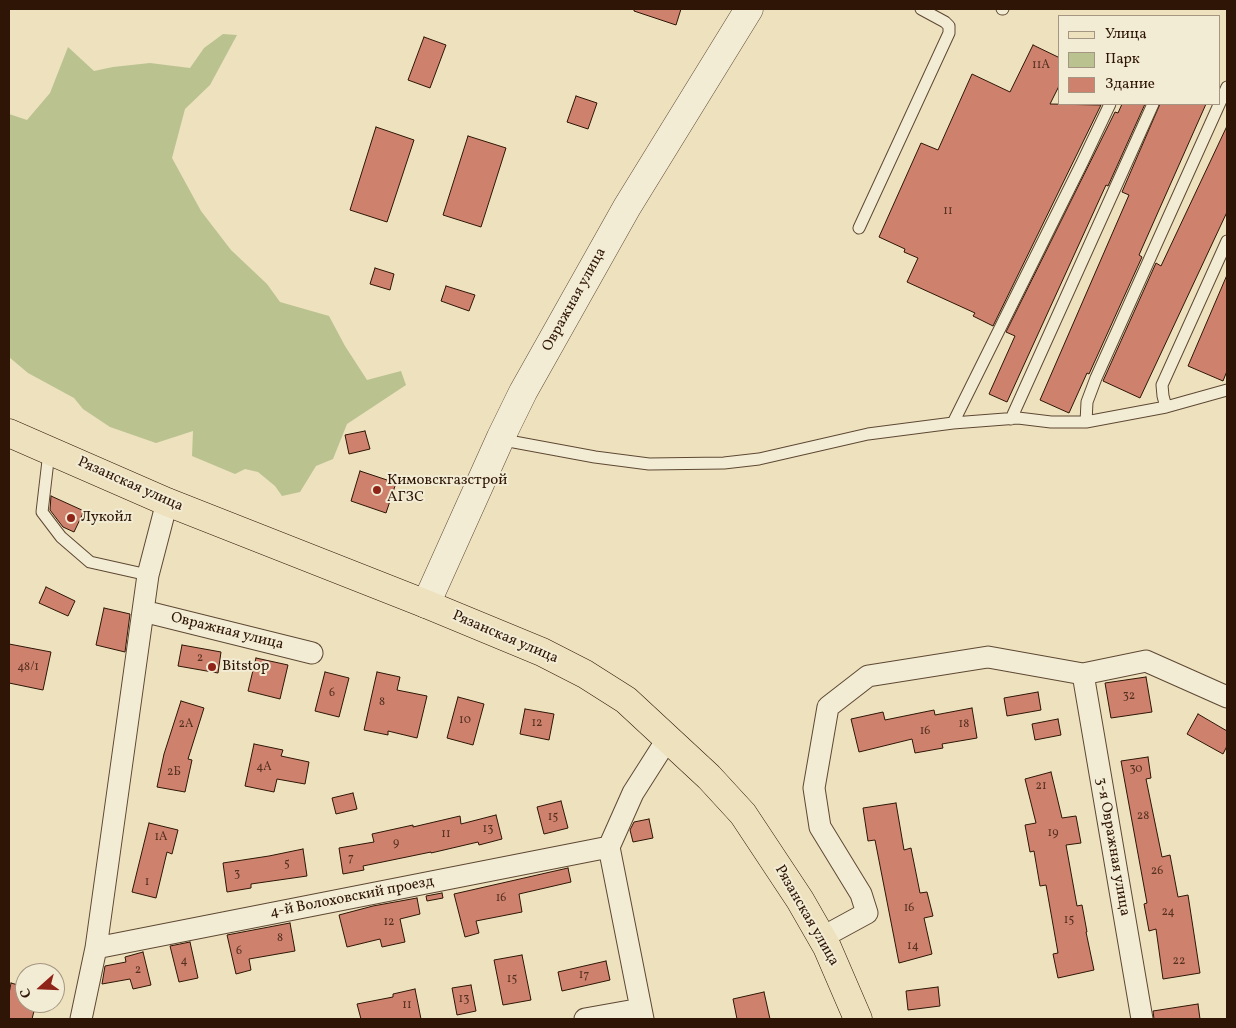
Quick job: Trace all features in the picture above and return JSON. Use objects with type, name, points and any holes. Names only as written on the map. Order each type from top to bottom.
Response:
[{"type":"main road","name":"Рязанская улица","points":[[9,433],[167,502],[542,652],[585,674],[626,700],[710,777],[743,814],[800,900],[821,938],[858,1019]]},
{"type":"street","name":"Овражная улица","points":[[426,604],[523,392],[627,207],[749,9]]},
{"type":"street","points":[[81,1019],[96,948],[148,575],[167,502]]},
{"type":"street","name":"Овражная улица","points":[[143,611],[312,653]]},
{"type":"street","points":[[821,938],[867,913],[861,894],[820,827],[814,788],[828,707],[868,676],[988,657],[1083,674],[1146,661],[1227,697]]},
{"type":"street","name":"3-я Овражная улица","points":[[1083,674],[1142,1019]]},
{"type":"street","points":[[585,1019],[642,1014],[609,847],[633,793],[668,738]]},
{"type":"street","name":"4-й Волоховский проезд","points":[[96,948],[609,847]]},
{"type":"lane","points":[[859,228],[949,33],[949,26],[945,22],[921,9]]},
{"type":"lane","points":[[1221,100],[1227,87]]},
{"type":"lane","points":[[953,424],[1110,105]]},
{"type":"lane","points":[[1011,419],[1153,105]]},
{"type":"lane","points":[[1086,422],[1087,402],[1096,378],[1219,105]]},
{"type":"lane","points":[[1166,407],[1162,396],[1162,385],[1227,241]]},
{"type":"lane","points":[[501,437],[514,442],[586,456],[649,464],[724,463],[778,455],[868,434],[953,424],[1018,418],[1051,422],[1086,422],[1166,407],[1227,390]]},
{"type":"lane","points":[[49,450],[42,512],[61,537],[90,562],[148,575]]},
{"type":"green space","points":[[223,34],[237,35],[210,85],[185,109],[172,158],[201,211],[231,250],[267,284],[280,302],[329,316],[345,346],[367,380],[401,371],[406,385],[347,424],[333,459],[316,466],[300,492],[282,496],[275,486],[258,472],[245,469],[235,474],[192,456],[193,431],[156,443],[110,427],[83,409],[74,398],[28,373],[9,357],[9,114],[27,120],[50,93],[68,47],[94,71],[150,63],[190,68],[204,48]]},
{"type":"building","points":[[634,9],[681,9],[676,25],[634,11]]},
{"type":"building","points":[[424,37],[446,45],[430,88],[408,80]]},
{"type":"building","points":[[1033,45],[1058,57],[1058,88],[1050,104],[1101,105],[993,326],[973,316],[975,313],[907,282],[918,258],[904,252],[905,249],[879,237],[921,143],[938,150],[972,74],[1010,92]]},
{"type":"building","points":[[576,96],[597,103],[588,129],[567,122]]},
{"type":"building","points":[[1122,105],[1145,105],[1007,402],[989,394],[1015,336],[1006,332],[1115,112],[1118,113]]},
{"type":"building","points":[[1160,105],[1206,105],[1139,255],[1142,257],[1089,374],[1087,373],[1069,413],[1040,400],[1129,195],[1122,192]]},
{"type":"building","points":[[1227,126],[1227,212],[1140,398],[1103,381],[1156,263],[1161,266]]},
{"type":"building","points":[[376,127],[414,140],[387,222],[350,210]]},
{"type":"building","points":[[468,136],[506,148],[481,227],[443,215]]},
{"type":"building","points":[[375,268],[394,274],[390,290],[370,284]]},
{"type":"building","points":[[1227,275],[1227,371],[1223,381],[1188,366]]},
{"type":"building","points":[[446,286],[475,295],[469,311],[441,301]]},
{"type":"building","points":[[365,431],[370,449],[349,454],[345,435]]},
{"type":"building","points":[[360,471],[396,483],[386,513],[351,501]]},
{"type":"building","points":[[51,496],[84,511],[74,532],[63,527],[50,510]]},
{"type":"building","points":[[46,587],[75,601],[68,616],[39,603]]},
{"type":"building","points":[[104,608],[130,614],[125,652],[96,645]]},
{"type":"building","points":[[9,644],[51,652],[43,690],[9,683]]},
{"type":"building","points":[[182,645],[221,652],[218,673],[178,666]]},
{"type":"building","points":[[256,658],[288,665],[280,699],[248,691]]},
{"type":"building","points":[[325,672],[349,678],[339,717],[315,711]]},
{"type":"building","points":[[377,672],[400,677],[397,690],[427,696],[417,738],[388,731],[388,735],[364,730]]},
{"type":"building","points":[[1146,677],[1152,712],[1111,718],[1105,683]]},
{"type":"building","points":[[1038,692],[1041,710],[1007,716],[1004,698]]},
{"type":"building","points":[[458,697],[484,704],[473,745],[447,738]]},
{"type":"building","points":[[181,701],[204,708],[188,759],[192,760],[185,792],[157,787],[164,754]]},
{"type":"building","points":[[972,708],[977,738],[942,744],[943,748],[915,753],[912,739],[859,752],[851,719],[883,712],[885,720],[934,710],[935,715]]},
{"type":"building","points":[[525,709],[554,714],[549,740],[520,734]]},
{"type":"building","points":[[1198,714],[1227,731],[1227,746],[1223,754],[1187,734]]},
{"type":"building","points":[[1058,719],[1061,735],[1035,740],[1032,724]]},
{"type":"building","points":[[254,744],[283,750],[281,756],[309,762],[305,784],[277,779],[274,792],[245,786]]},
{"type":"building","points":[[1148,757],[1151,778],[1146,779],[1162,857],[1170,855],[1178,897],[1188,895],[1200,973],[1163,979],[1156,929],[1149,931],[1144,904],[1147,903],[1121,761]]},
{"type":"building","points":[[1051,772],[1062,818],[1076,816],[1081,843],[1066,845],[1077,906],[1082,905],[1094,970],[1058,978],[1053,954],[1058,953],[1046,885],[1040,886],[1034,851],[1030,852],[1025,825],[1036,823],[1025,779]]},
{"type":"building","points":[[353,793],[357,809],[336,814],[332,798]]},
{"type":"building","points":[[561,801],[568,828],[544,834],[537,807]]},
{"type":"building","points":[[896,803],[904,850],[911,848],[920,893],[927,892],[933,916],[924,918],[932,954],[899,963],[875,840],[868,841],[863,808]]},
{"type":"building","points":[[496,815],[502,839],[479,845],[478,842],[363,866],[364,870],[343,874],[339,848],[374,842],[372,834],[460,816],[461,824]]},
{"type":"building","points":[[649,819],[653,838],[633,842],[630,830],[634,822]]},
{"type":"building","points":[[149,823],[178,830],[172,854],[167,852],[156,898],[132,892]]},
{"type":"building","points":[[303,849],[307,876],[251,884],[251,888],[227,892],[223,863]]},
{"type":"building","points":[[568,868],[571,882],[519,894],[522,912],[476,921],[479,933],[465,937],[454,894]]},
{"type":"building","points":[[442,893],[443,898],[427,901],[426,896]]},
{"type":"building","points":[[417,898],[420,914],[400,919],[405,942],[382,947],[380,939],[347,947],[339,915],[373,906]]},
{"type":"building","points":[[290,923],[295,951],[249,959],[251,970],[236,974],[227,935]]},
{"type":"building","points":[[190,942],[198,978],[179,982],[170,946]]},
{"type":"building","points":[[143,952],[151,985],[133,989],[130,979],[102,984],[105,966],[126,962],[125,957]]},
{"type":"building","points":[[522,955],[531,1000],[503,1005],[494,960]]},
{"type":"building","points":[[606,961],[610,980],[562,991],[558,972]]},
{"type":"building","points":[[11,983],[15,984],[15,1013],[34,1013],[32,1019],[9,1019]]},
{"type":"building","points":[[471,985],[476,1011],[457,1015],[452,988]]},
{"type":"building","points":[[938,987],[940,1006],[908,1010],[906,991]]},
{"type":"building","points":[[415,989],[421,1019],[361,1019],[357,1004],[393,997],[393,994]]},
{"type":"building","points":[[764,992],[770,1019],[737,1019],[733,999]]},
{"type":"building","points":[[1198,1004],[1200,1019],[1154,1019],[1153,1011]]},
{"type":"place","name":"Кимовскгазстрой АГЗС","points":[[377,490]]},
{"type":"place","name":"Лукойл","points":[[71,518]]},
{"type":"place","name":"Bitstop","points":[[212,667]]}]
